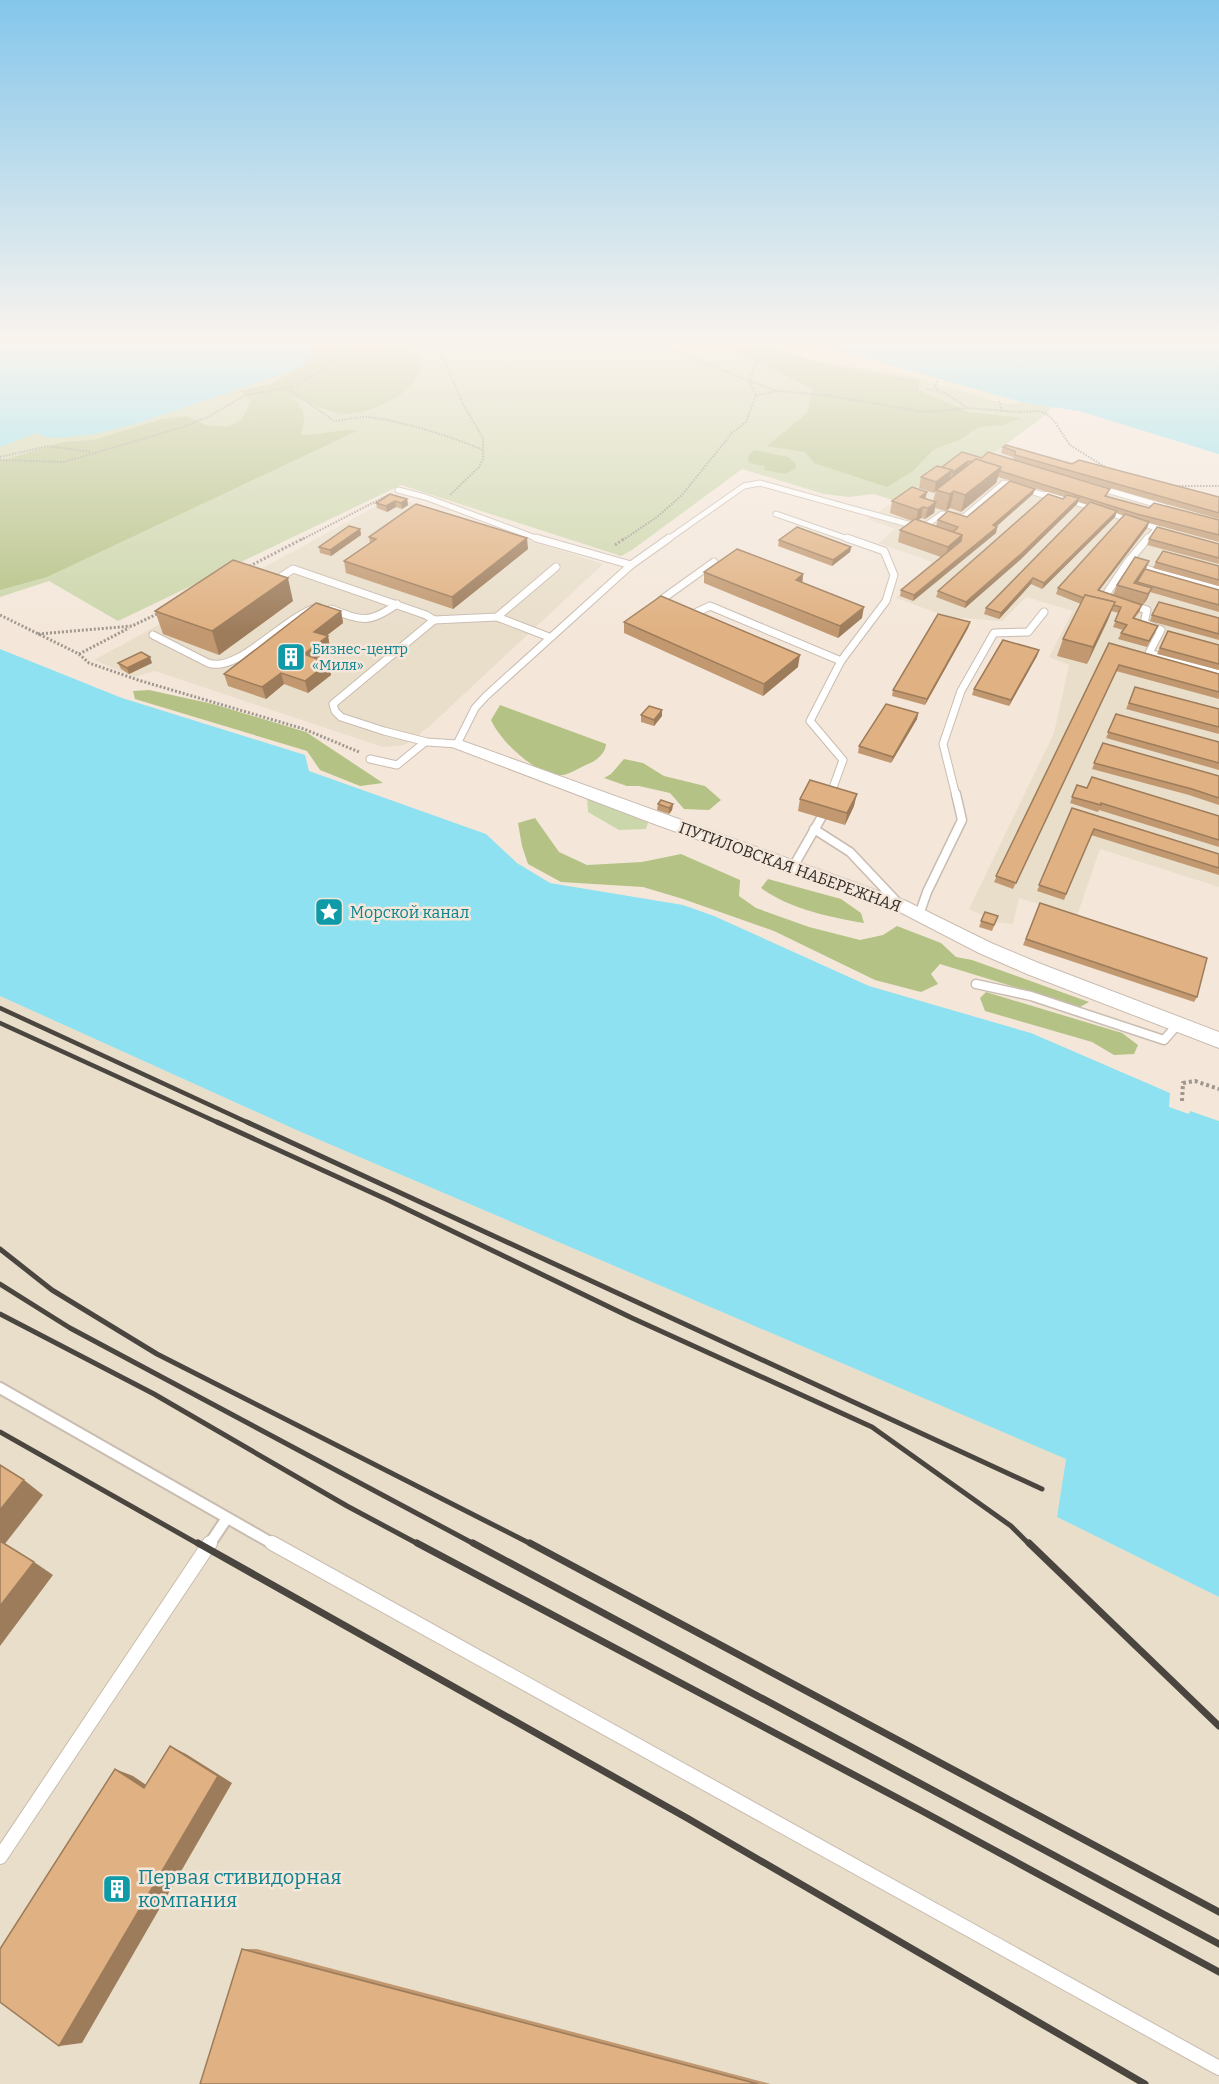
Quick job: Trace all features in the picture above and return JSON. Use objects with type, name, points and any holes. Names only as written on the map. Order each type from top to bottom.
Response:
[{"type":"street","name":"ПУТИЛОВСКАЯ НАБЕРЕЖНАЯ","points":[[457,744],[663,821],[900,905],[1034,969],[1219,1040]]},
{"type":"lane","points":[[434,620],[339,697],[333,704],[335,711],[341,717],[424,743],[457,744],[465,733],[475,708],[549,637],[631,565],[703,513],[751,484],[771,486],[922,528],[942,514],[964,517],[1004,483],[1043,495],[1049,494],[1168,531]]},
{"type":"lane","points":[[1094,486],[1173,510]]},
{"type":"lane","points":[[398,490],[425,497],[528,536],[631,565]]},
{"type":"lane","points":[[776,514],[884,551],[894,575],[886,600],[841,661],[810,721],[843,760],[829,798]]},
{"type":"lane","points":[[1116,600],[1105,596],[1127,563],[1157,528]]},
{"type":"lane","points":[[672,604],[662,600],[714,562]]},
{"type":"lane","points":[[1127,563],[1219,590]]},
{"type":"lane","points":[[497,617],[556,567]]},
{"type":"lane","points":[[276,580],[293,569],[397,604],[434,620],[497,617],[549,637]]},
{"type":"lane","points":[[1126,603],[1147,610],[1144,623],[1161,630],[1149,653],[1219,674]]},
{"type":"lane","points":[[153,635],[217,666],[232,663],[307,609],[328,608],[363,621],[376,620],[397,604]]},
{"type":"lane","points":[[682,609],[693,614],[710,606],[841,661]]},
{"type":"lane","points":[[919,915],[927,892],[962,820],[943,744],[961,691],[994,633],[1028,632],[1044,612]]},
{"type":"lane","points":[[370,759],[397,765],[424,743]]},
{"type":"lane","points":[[793,867],[821,818]]},
{"type":"lane","points":[[814,829],[850,852],[900,905]]},
{"type":"lane","points":[[976,984],[1030,996],[1164,1040],[1179,1024]]},
{"type":"lane","points":[[0,1388],[227,1518],[1219,2068]]},
{"type":"lane","points":[[0,1857],[227,1518]]},
{"type":"path","points":[[0,459],[18,458],[49,463],[64,462],[146,437]]},
{"type":"path","points":[[446,437],[483,450]]},
{"type":"path","points":[[441,504],[468,480],[483,459],[481,437]]},
{"type":"path","points":[[600,555],[657,518],[682,495],[729,437]]},
{"type":"path","points":[[1064,437],[1070,445],[1105,467]]},
{"type":"path","points":[[0,459],[48,446],[96,452]]},
{"type":"path","points":[[1163,485],[1219,486]]},
{"type":"path","points":[[238,572],[398,490]]},
{"type":"path","points":[[79,654],[164,610]]},
{"type":"path","points":[[0,615],[79,654],[89,663],[138,680],[304,729],[352,748],[370,759]]},
{"type":"path","points":[[37,634],[132,626]]},
{"type":"path","points":[[1182,1101],[1183,1083],[1195,1081],[1219,1089]]},
{"type":"shaded area","points":[[1001,448],[1069,461],[1219,502],[1219,887],[1100,849],[1077,916],[1019,898],[1013,924],[996,922],[969,909],[1054,733],[1069,665],[1049,657],[1073,611],[1026,597],[1002,621],[948,617],[896,598],[932,562],[879,543],[895,529],[867,519],[928,480],[978,461]]},
{"type":"shaded area","points":[[393,497],[603,564],[431,725],[405,745],[383,747],[155,671],[134,677],[94,660]]},
{"type":"shaded area","name":"Первая стивидорная компания","points":[[0,996],[301,1132],[1066,1459],[1057,1517],[1219,1597],[1219,2084],[0,2084]]},
{"type":"green space","points":[[0,437],[1016,437],[978,461],[928,480],[895,501],[874,494],[849,497],[824,494],[742,469],[621,556],[401,485],[118,621],[49,581],[0,597]]},
{"type":"green space","points":[[102,437],[344,437],[47,577],[0,590],[0,461],[63,442]]},
{"type":"green space","points":[[778,437],[963,437],[933,450],[913,471],[887,487],[814,463],[805,452],[767,446]]},
{"type":"green space","points":[[754,450],[788,457],[796,464],[796,468],[785,474],[764,470],[765,466],[749,463],[748,456]]},
{"type":"green space","points":[[149,690],[213,704],[306,732],[383,783],[360,786],[320,770],[307,751],[135,699],[133,691]]},
{"type":"green space","points":[[500,705],[606,744],[604,750],[594,761],[563,775],[542,770],[511,748],[496,729],[491,720]]},
{"type":"green space","points":[[624,759],[643,763],[664,776],[705,786],[721,800],[709,810],[684,809],[670,793],[639,786],[627,786],[604,778],[611,774]]},
{"type":"green space","points":[[587,797],[649,820],[646,829],[619,830],[588,812]]},
{"type":"green space","points":[[535,818],[559,852],[587,865],[642,862],[681,854],[740,880],[739,896],[756,908],[809,927],[860,940],[883,935],[897,926],[941,943],[956,957],[972,960],[1089,1002],[1080,1007],[940,964],[931,974],[938,984],[921,992],[875,980],[774,931],[683,899],[643,887],[561,882],[528,864],[518,823]]},
{"type":"green space","points":[[768,879],[841,899],[861,913],[864,923],[797,907],[761,888]]},
{"type":"green space","points":[[986,992],[1122,1033],[1138,1045],[1134,1054],[1114,1055],[1092,1042],[985,1011],[980,998]]},
{"type":"water","points":[[0,437],[25,437],[0,447]]},
{"type":"water","points":[[1164,437],[1219,437],[1219,454]]},
{"type":"water","name":"Морской канал","points":[[0,649],[122,698],[305,755],[309,771],[486,834],[517,863],[550,883],[683,905],[714,916],[869,986],[1031,1033],[1170,1093],[1169,1107],[1189,1114],[1190,1111],[1219,1121],[1219,1597],[1057,1517],[1066,1459],[301,1132],[0,996]]},
{"type":"building","points":[[1006,445],[1072,464],[1079,460],[1219,497],[1219,513],[1015,455],[1015,451],[1003,447]]},
{"type":"building","points":[[962,452],[982,458],[988,452],[1110,489],[1105,496],[1149,508],[1154,503],[1219,520],[1219,535],[1137,514],[1000,471],[1001,467],[976,459],[968,461],[953,472],[942,467]]},
{"type":"building","points":[[976,459],[1001,467],[965,495],[954,491],[950,494],[936,490]]},
{"type":"building","points":[[937,466],[952,470],[936,482],[921,477]]},
{"type":"building","points":[[1010,481],[1035,489],[993,525],[997,527],[914,595],[901,590],[961,541],[962,535],[953,532],[958,527],[938,520],[948,511],[967,517]]},
{"type":"building","points":[[912,487],[927,492],[920,497],[936,502],[928,508],[923,507],[918,510],[892,501]]},
{"type":"building","points":[[390,494],[407,499],[401,503],[395,501],[386,506],[376,503]]},
{"type":"building","points":[[1048,494],[1063,499],[1067,495],[1079,498],[1021,554],[966,602],[938,591]]},
{"type":"building","points":[[1090,502],[1117,511],[1044,583],[1033,578],[1001,613],[986,608]]},
{"type":"building","points":[[416,504],[527,538],[452,597],[344,561],[376,539],[369,537]]},
{"type":"building","points":[[1125,514],[1149,522],[1098,590],[1142,605],[1133,618],[1158,626],[1149,641],[1121,633],[1127,625],[1115,621],[1121,607],[1113,605],[1115,602],[1085,595],[1084,598],[1058,588]]},
{"type":"building","points":[[915,519],[962,535],[948,547],[900,530]]},
{"type":"building","points":[[349,526],[360,529],[330,550],[319,547]]},
{"type":"building","points":[[797,527],[851,547],[833,560],[779,540]]},
{"type":"building","points":[[1157,527],[1219,544],[1219,558],[1149,539]]},
{"type":"building","points":[[737,549],[803,574],[796,580],[864,607],[840,626],[704,572]]},
{"type":"building","points":[[1163,551],[1219,566],[1219,580],[1156,562]]},
{"type":"building","points":[[1135,557],[1149,561],[1134,583],[1152,588],[1148,594],[1117,585]]},
{"type":"building","points":[[233,560],[288,578],[212,631],[155,611]]},
{"type":"building","points":[[1145,569],[1219,590],[1219,605],[1137,582]]},
{"type":"building","points":[[1085,595],[1115,602],[1093,647],[1063,639]]},
{"type":"building","points":[[661,596],[800,655],[764,684],[624,622]]},
{"type":"building","points":[[1159,602],[1219,618],[1219,634],[1152,615]]},
{"type":"building","name":"Бизнес-центр «Миля»","points":[[316,603],[341,611],[314,632],[328,636],[304,654],[328,663],[305,681],[281,673],[262,687],[224,674]]},
{"type":"building","points":[[938,614],[970,622],[927,699],[893,690]]},
{"type":"building","points":[[1168,631],[1219,645],[1219,664],[1160,648]]},
{"type":"building","points":[[1003,640],[1039,650],[1011,700],[974,689]]},
{"type":"building","points":[[1109,643],[1219,674],[1219,692],[1119,665],[1016,883],[996,876]]},
{"type":"building","points":[[141,652],[150,657],[127,668],[118,663]]},
{"type":"building","points":[[1135,687],[1219,709],[1219,727],[1129,703]]},
{"type":"building","points":[[886,704],[918,713],[893,757],[859,746]]},
{"type":"building","points":[[649,706],[662,710],[654,720],[641,715]]},
{"type":"building","points":[[1116,714],[1219,742],[1219,763],[1108,732]]},
{"type":"building","points":[[1103,743],[1219,776],[1219,798],[1094,763]]},
{"type":"building","points":[[1092,777],[1219,816],[1219,840],[1101,803],[1101,805],[1072,797],[1077,785],[1087,788]]},
{"type":"building","points":[[810,780],[857,794],[847,813],[800,799]]},
{"type":"building","points":[[661,800],[673,804],[669,808],[658,804]]},
{"type":"building","points":[[1072,808],[1219,854],[1219,868],[1094,829],[1066,894],[1039,885]]},
{"type":"building","points":[[1040,903],[1207,958],[1197,997],[1026,939]]},
{"type":"building","points":[[985,912],[998,916],[994,925],[981,921]]},
{"type":"building","points":[[0,1465],[24,1480],[0,1510]]},
{"type":"building","points":[[0,1541],[34,1562],[0,1606]]},
{"type":"building","name":"Первая стивидорная компания","points":[[170,1746],[218,1776],[59,2046],[0,2002],[0,1949],[115,1769],[144,1788]]},
{"type":"building","points":[[242,1949],[758,2084],[200,2084]]},
{"type":"railway","points":[[0,1008],[251,1124]]},
{"type":"railway","points":[[0,1023],[221,1124]]},
{"type":"railway","points":[[217,1122],[388,1200],[632,1318],[872,1427],[1011,1526],[1030,1545]]},
{"type":"railway","points":[[247,1122],[1042,1489]]},
{"type":"railway","points":[[0,1249],[52,1290],[157,1354],[533,1545]]},
{"type":"railway","points":[[0,1284],[70,1328],[476,1545]]},
{"type":"railway","points":[[0,1314],[154,1394],[347,1506],[420,1545]]},
{"type":"railway","points":[[0,1432],[200,1545]]},
{"type":"railway","points":[[198,1543],[687,1818],[1145,2084]]},
{"type":"railway","points":[[417,1543],[922,1811],[1219,1972]]},
{"type":"railway","points":[[473,1543],[1219,1944]]},
{"type":"railway","points":[[530,1543],[1219,1912]]},
{"type":"railway","points":[[1029,1543],[1219,1726]]},
{"type":"place","name":"Бизнес-центр «Миля»","points":[[291,657]]},
{"type":"place","name":"Морской канал","points":[[329,912]]},
{"type":"place","name":"Первая стивидорная компания","points":[[117,1889]]}]
